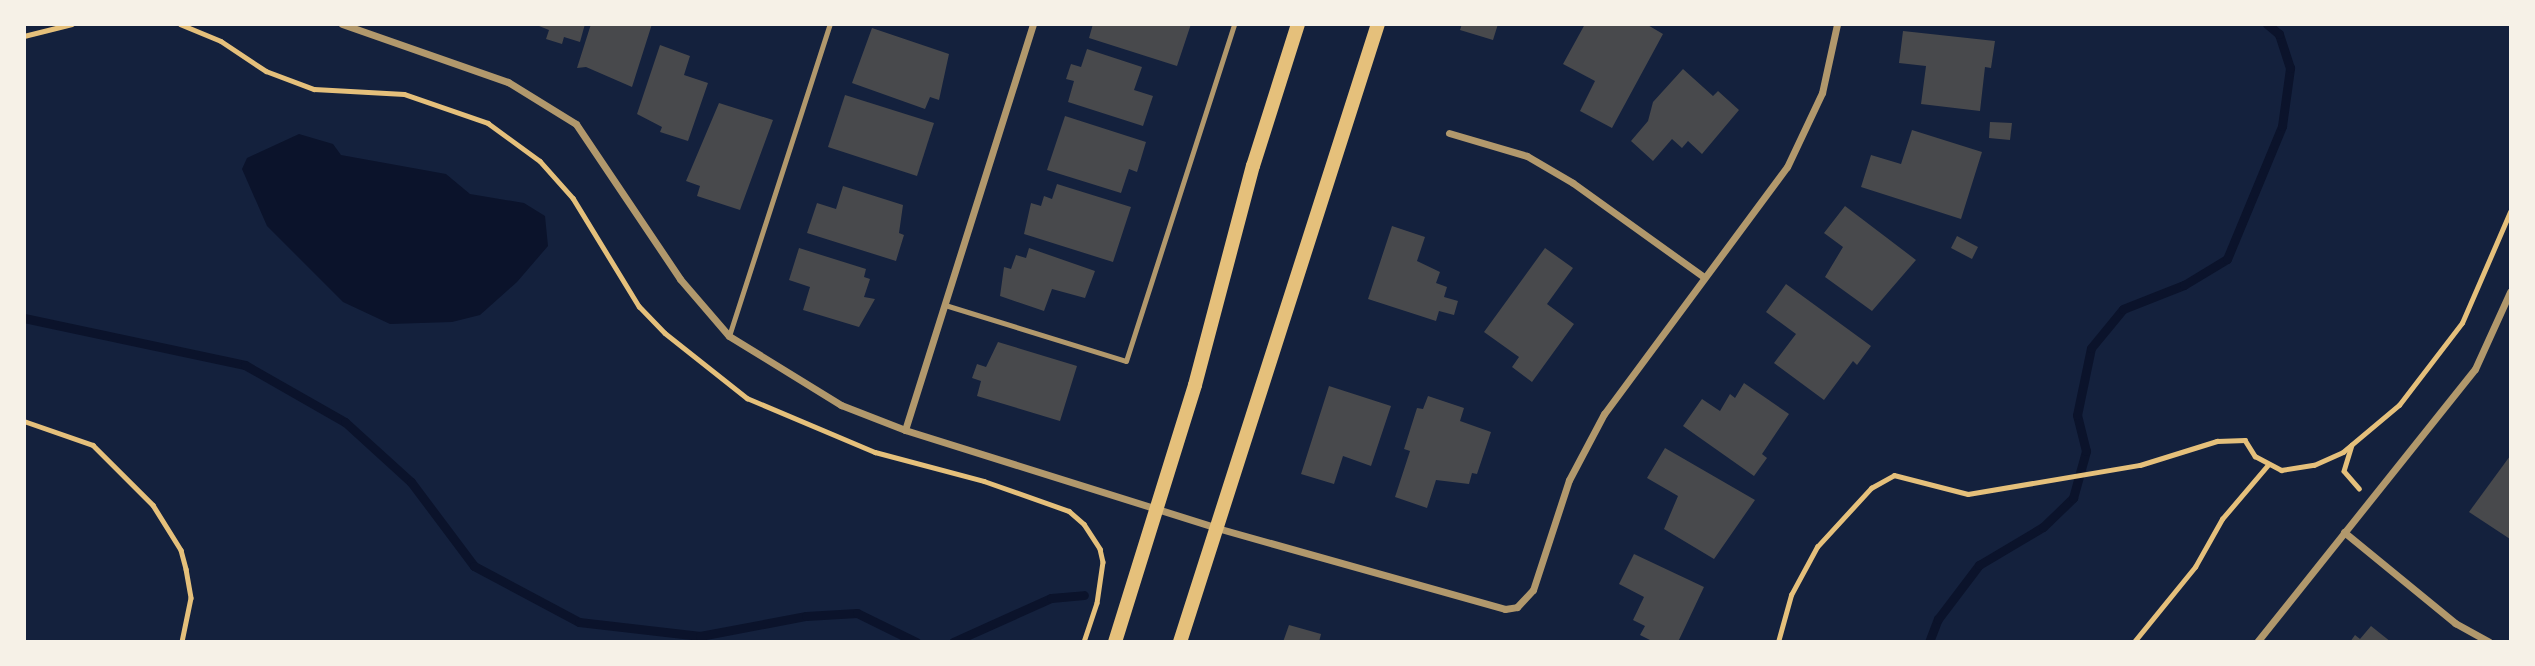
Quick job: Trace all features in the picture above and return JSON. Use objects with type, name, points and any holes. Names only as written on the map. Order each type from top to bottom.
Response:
[{"type":"main road","points":[[1115,642],[1157,509],[1298,24]]},
{"type":"main road","points":[[1180,642],[1378,24]]},
{"type":"street","points":[[342,24],[508,82],[576,124],[680,279],[729,336],[792,379],[905,430],[1217,528],[1493,609],[1517,607],[1534,590],[1569,480],[1604,414],[1787,167],[1807,132],[1822,93],[1837,24]]},
{"type":"street","points":[[905,430],[1033,24]]},
{"type":"street","points":[[1449,133],[1527,156],[1573,183],[1704,277]]},
{"type":"street","points":[[2257,642],[2475,369],[2511,292]]},
{"type":"street","points":[[2344,532],[2455,623],[2488,642]]},
{"type":"lane","points":[[729,336],[830,24]]},
{"type":"lane","points":[[945,305],[1126,361],[1234,24]]},
{"type":"path","points":[[24,36],[72,24]]},
{"type":"path","points":[[1778,642],[1801,572],[1817,547],[1871,488],[1894,475],[1968,494],[2140,465],[2217,440],[2245,440],[2255,456],[2268,466],[2281,470],[2314,465],[2352,445],[2399,405],[2462,323],[2511,212]]},
{"type":"path","points":[[24,421],[93,445],[153,505],[181,550],[186,569],[191,598],[182,642]]},
{"type":"path","points":[[2352,445],[2344,471],[2370,499]]},
{"type":"path","points":[[2134,642],[2195,567],[2222,519],[2268,466]]},
{"type":"water","points":[[299,134],[333,144],[341,155],[446,174],[470,194],[524,203],[545,216],[548,246],[517,282],[480,315],[452,322],[390,324],[343,302],[267,226],[242,169],[247,158]]},
{"type":"building","points":[[534,24],[585,24],[580,42],[564,37],[562,44],[546,39],[549,30]]},
{"type":"building","points":[[591,24],[652,24],[632,87],[586,67],[577,68]]},
{"type":"building","points":[[1093,24],[1191,24],[1177,66],[1089,38]]},
{"type":"building","points":[[1462,24],[1498,24],[1493,40],[1460,30]]},
{"type":"building","points":[[1585,24],[1646,24],[1663,34],[1612,128],[1580,111],[1595,81],[1563,64]]},
{"type":"building","points":[[872,28],[949,54],[939,100],[930,97],[925,109],[852,83]]},
{"type":"building","points":[[1903,31],[1995,41],[1991,68],[1985,67],[1980,111],[1921,104],[1926,66],[1899,63]]},
{"type":"building","points":[[660,45],[690,56],[684,75],[708,83],[688,141],[660,132],[662,127],[637,114]]},
{"type":"building","points":[[1087,49],[1142,67],[1134,90],[1153,96],[1143,126],[1068,102],[1074,81],[1066,79],[1071,64],[1081,67]]},
{"type":"building","points":[[1683,69],[1713,96],[1718,91],[1739,110],[1702,154],[1688,141],[1682,148],[1672,139],[1653,161],[1631,141],[1648,121],[1653,102]]},
{"type":"building","points":[[845,95],[934,123],[917,176],[828,147]]},
{"type":"building","points":[[719,103],[773,120],[740,210],[697,196],[700,186],[686,181]]},
{"type":"building","points":[[1065,116],[1146,142],[1137,172],[1129,169],[1121,193],[1047,170]]},
{"type":"building","points":[[1990,122],[2012,123],[2010,140],[1989,138]]},
{"type":"building","points":[[1912,130],[1982,152],[1961,219],[1861,187],[1871,155],[1901,164]]},
{"type":"building","points":[[1057,184],[1131,207],[1113,262],[1024,234],[1031,203],[1041,206],[1044,196],[1052,199]]},
{"type":"building","points":[[843,186],[903,205],[899,233],[904,235],[896,261],[807,233],[817,203],[836,209]]},
{"type":"building","points":[[1845,206],[1916,260],[1872,311],[1825,277],[1843,247],[1824,233]]},
{"type":"building","points":[[1392,226],[1425,237],[1417,261],[1440,272],[1436,283],[1447,287],[1444,297],[1458,301],[1454,315],[1439,311],[1436,321],[1368,299]]},
{"type":"building","points":[[1957,236],[1978,247],[1972,259],[1951,248]]},
{"type":"building","points":[[799,248],[866,269],[864,277],[870,279],[864,297],[875,299],[859,327],[803,310],[810,287],[789,280]]},
{"type":"building","points":[[1029,248],[1095,271],[1085,298],[1052,289],[1044,311],[1000,296],[1004,267],[1011,269],[1016,255],[1026,258]]},
{"type":"building","points":[[1545,248],[1573,268],[1547,304],[1574,324],[1532,382],[1512,367],[1519,357],[1484,332]]},
{"type":"building","points":[[1786,284],[1871,346],[1857,365],[1853,361],[1824,400],[1774,363],[1796,334],[1766,312]]},
{"type":"building","points":[[998,342],[1077,366],[1060,421],[977,396],[981,381],[972,378],[977,364],[986,367]]},
{"type":"building","points":[[1744,383],[1789,414],[1762,454],[1767,458],[1754,476],[1683,426],[1702,399],[1720,411],[1730,394],[1735,398]]},
{"type":"building","points":[[1329,386],[1391,406],[1371,466],[1343,456],[1334,484],[1301,474]]},
{"type":"building","points":[[1428,396],[1464,408],[1460,421],[1491,432],[1477,474],[1472,473],[1469,484],[1436,480],[1427,508],[1395,497],[1410,451],[1404,449],[1417,408],[1423,409]]},
{"type":"building","points":[[1665,448],[1755,500],[1714,559],[1664,529],[1678,496],[1647,478]]},
{"type":"building","points":[[2510,456],[2510,539],[2469,512]]},
{"type":"building","points":[[1634,554],[1704,587],[1678,642],[1654,642],[1640,635],[1645,626],[1633,620],[1644,597],[1619,584]]},
{"type":"building","points":[[1289,625],[1321,634],[1319,642],[1283,642]]},
{"type":"building","points":[[2371,626],[2391,642],[2350,642],[2355,635],[2360,639]]},
{"type":"waterway","points":[[1929,642],[1938,619],[1979,565],[2043,527],[2073,498],[2086,451],[2077,415],[2091,348],[2123,309],[2184,285],[2227,259],[2282,126],[2290,68],[2279,34],[2267,24]]},
{"type":"waterway","points":[[24,318],[245,365],[345,422],[411,482],[474,566],[579,622],[700,636],[806,616],[857,613],[916,642]]},
{"type":"waterway","points":[[953,642],[1051,598],[1084,595]]}]
